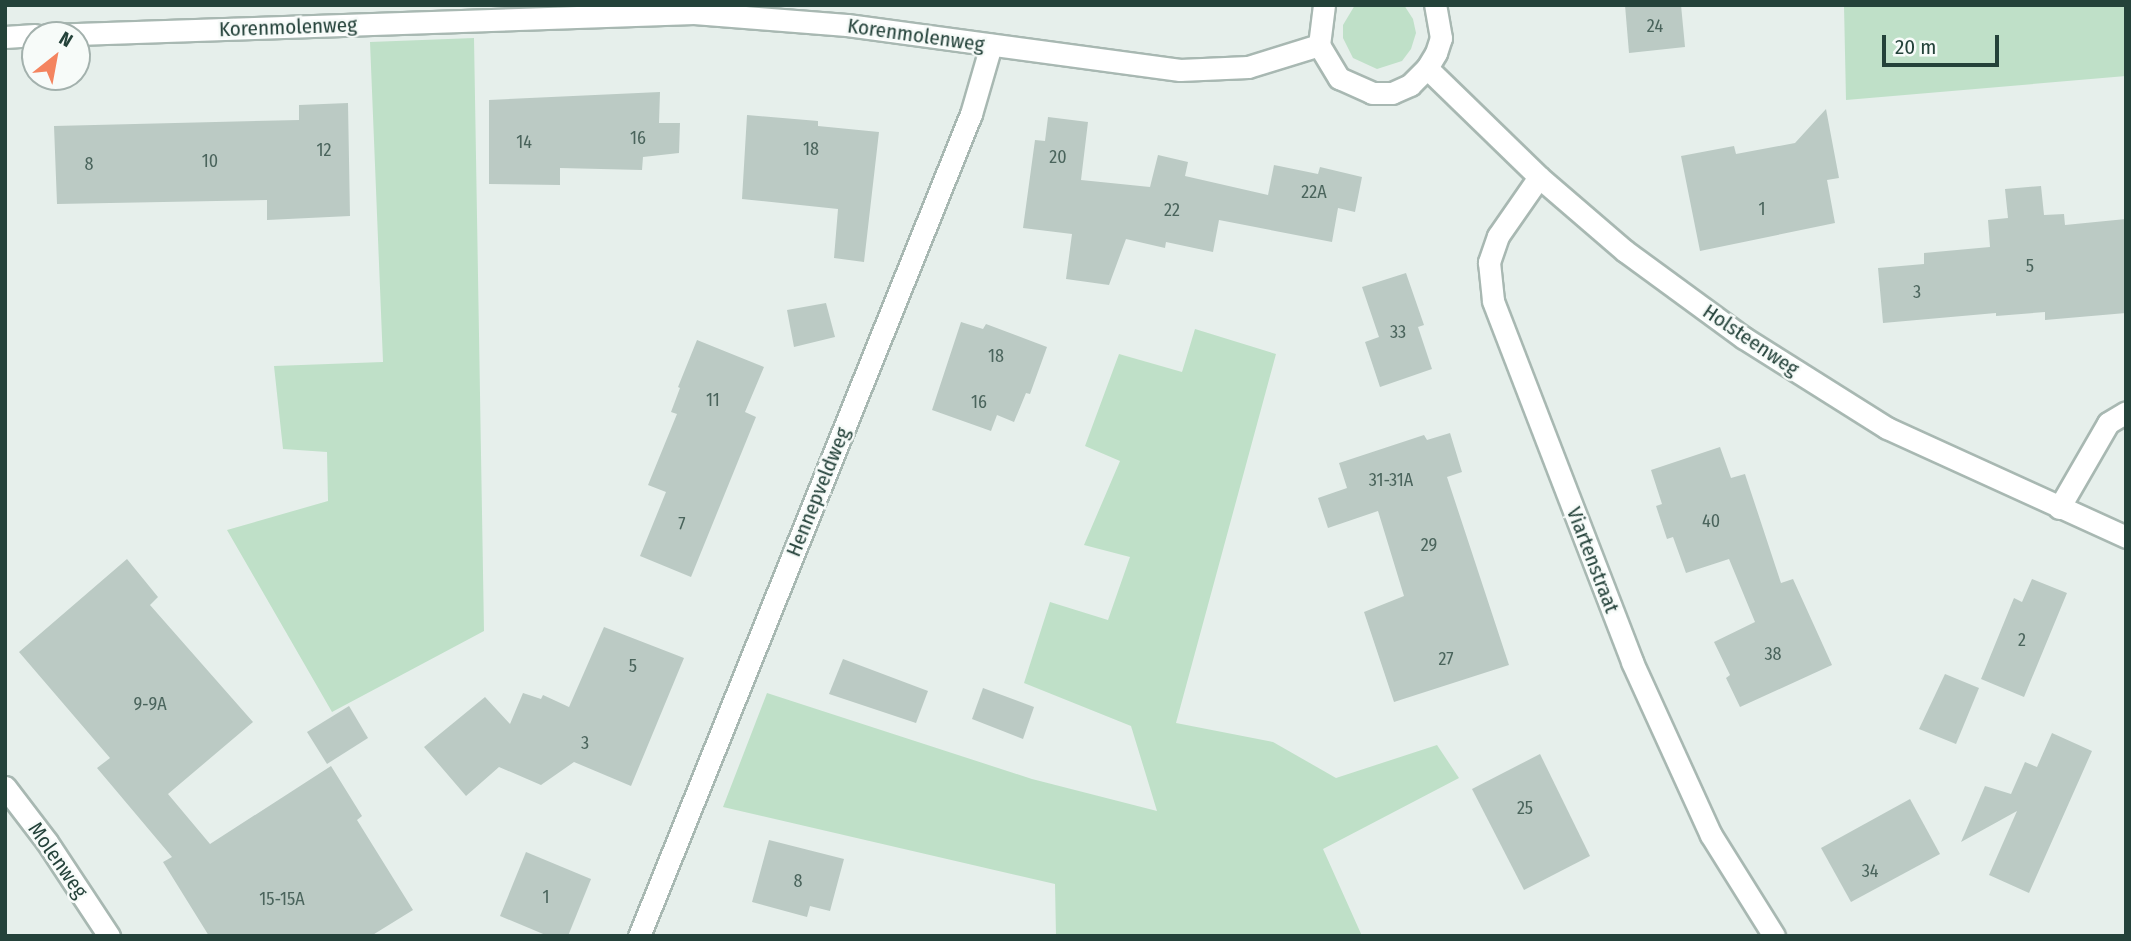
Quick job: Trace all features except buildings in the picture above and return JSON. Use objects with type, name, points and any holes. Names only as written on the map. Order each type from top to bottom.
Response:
[{"type":"street","points":[[1324,5],[1319,25],[1320,45],[1339,78],[1372,93],[1392,93],[1410,85],[1427,68],[1441,38],[1435,5]]},
{"type":"street","name":"Korenmolenweg","points":[[91,34],[694,13],[847,25],[1180,69],[1248,67],[1320,45]]},
{"type":"street","name":"Hennepveldweg","points":[[639,936],[971,114],[991,45]]},
{"type":"street","name":"Holsteenweg","points":[[1427,68],[1539,177],[1625,251],[1744,338],[1888,428],[2126,537]]},
{"type":"street","name":"Viartenstraat","points":[[1539,177],[1498,236],[1489,262],[1493,301],[1632,662],[1711,835],[1774,936]]},
{"type":"street","points":[[2059,508],[2108,423],[2126,412]]},
{"type":"street","name":"Molenweg","points":[[5,787],[47,842],[109,936]]},
{"type":"green space","points":[[1355,5],[1404,5],[1413,19],[1416,33],[1411,49],[1402,61],[1377,69],[1353,58],[1343,38],[1343,25]]},
{"type":"green space","points":[[1844,5],[2126,5],[2126,76],[1846,100]]},
{"type":"green space","points":[[474,38],[484,631],[332,712],[227,530],[328,501],[327,452],[283,449],[274,366],[383,362],[370,42]]},
{"type":"green space","points":[[1195,329],[1276,354],[1176,723],[1273,742],[1336,778],[1437,745],[1459,778],[1323,849],[1362,936],[1056,936],[1055,884],[723,807],[767,693],[1032,779],[1157,811],[1131,726],[1024,683],[1050,602],[1108,620],[1130,557],[1084,545],[1120,461],[1085,446],[1119,354],[1182,372]]}]
